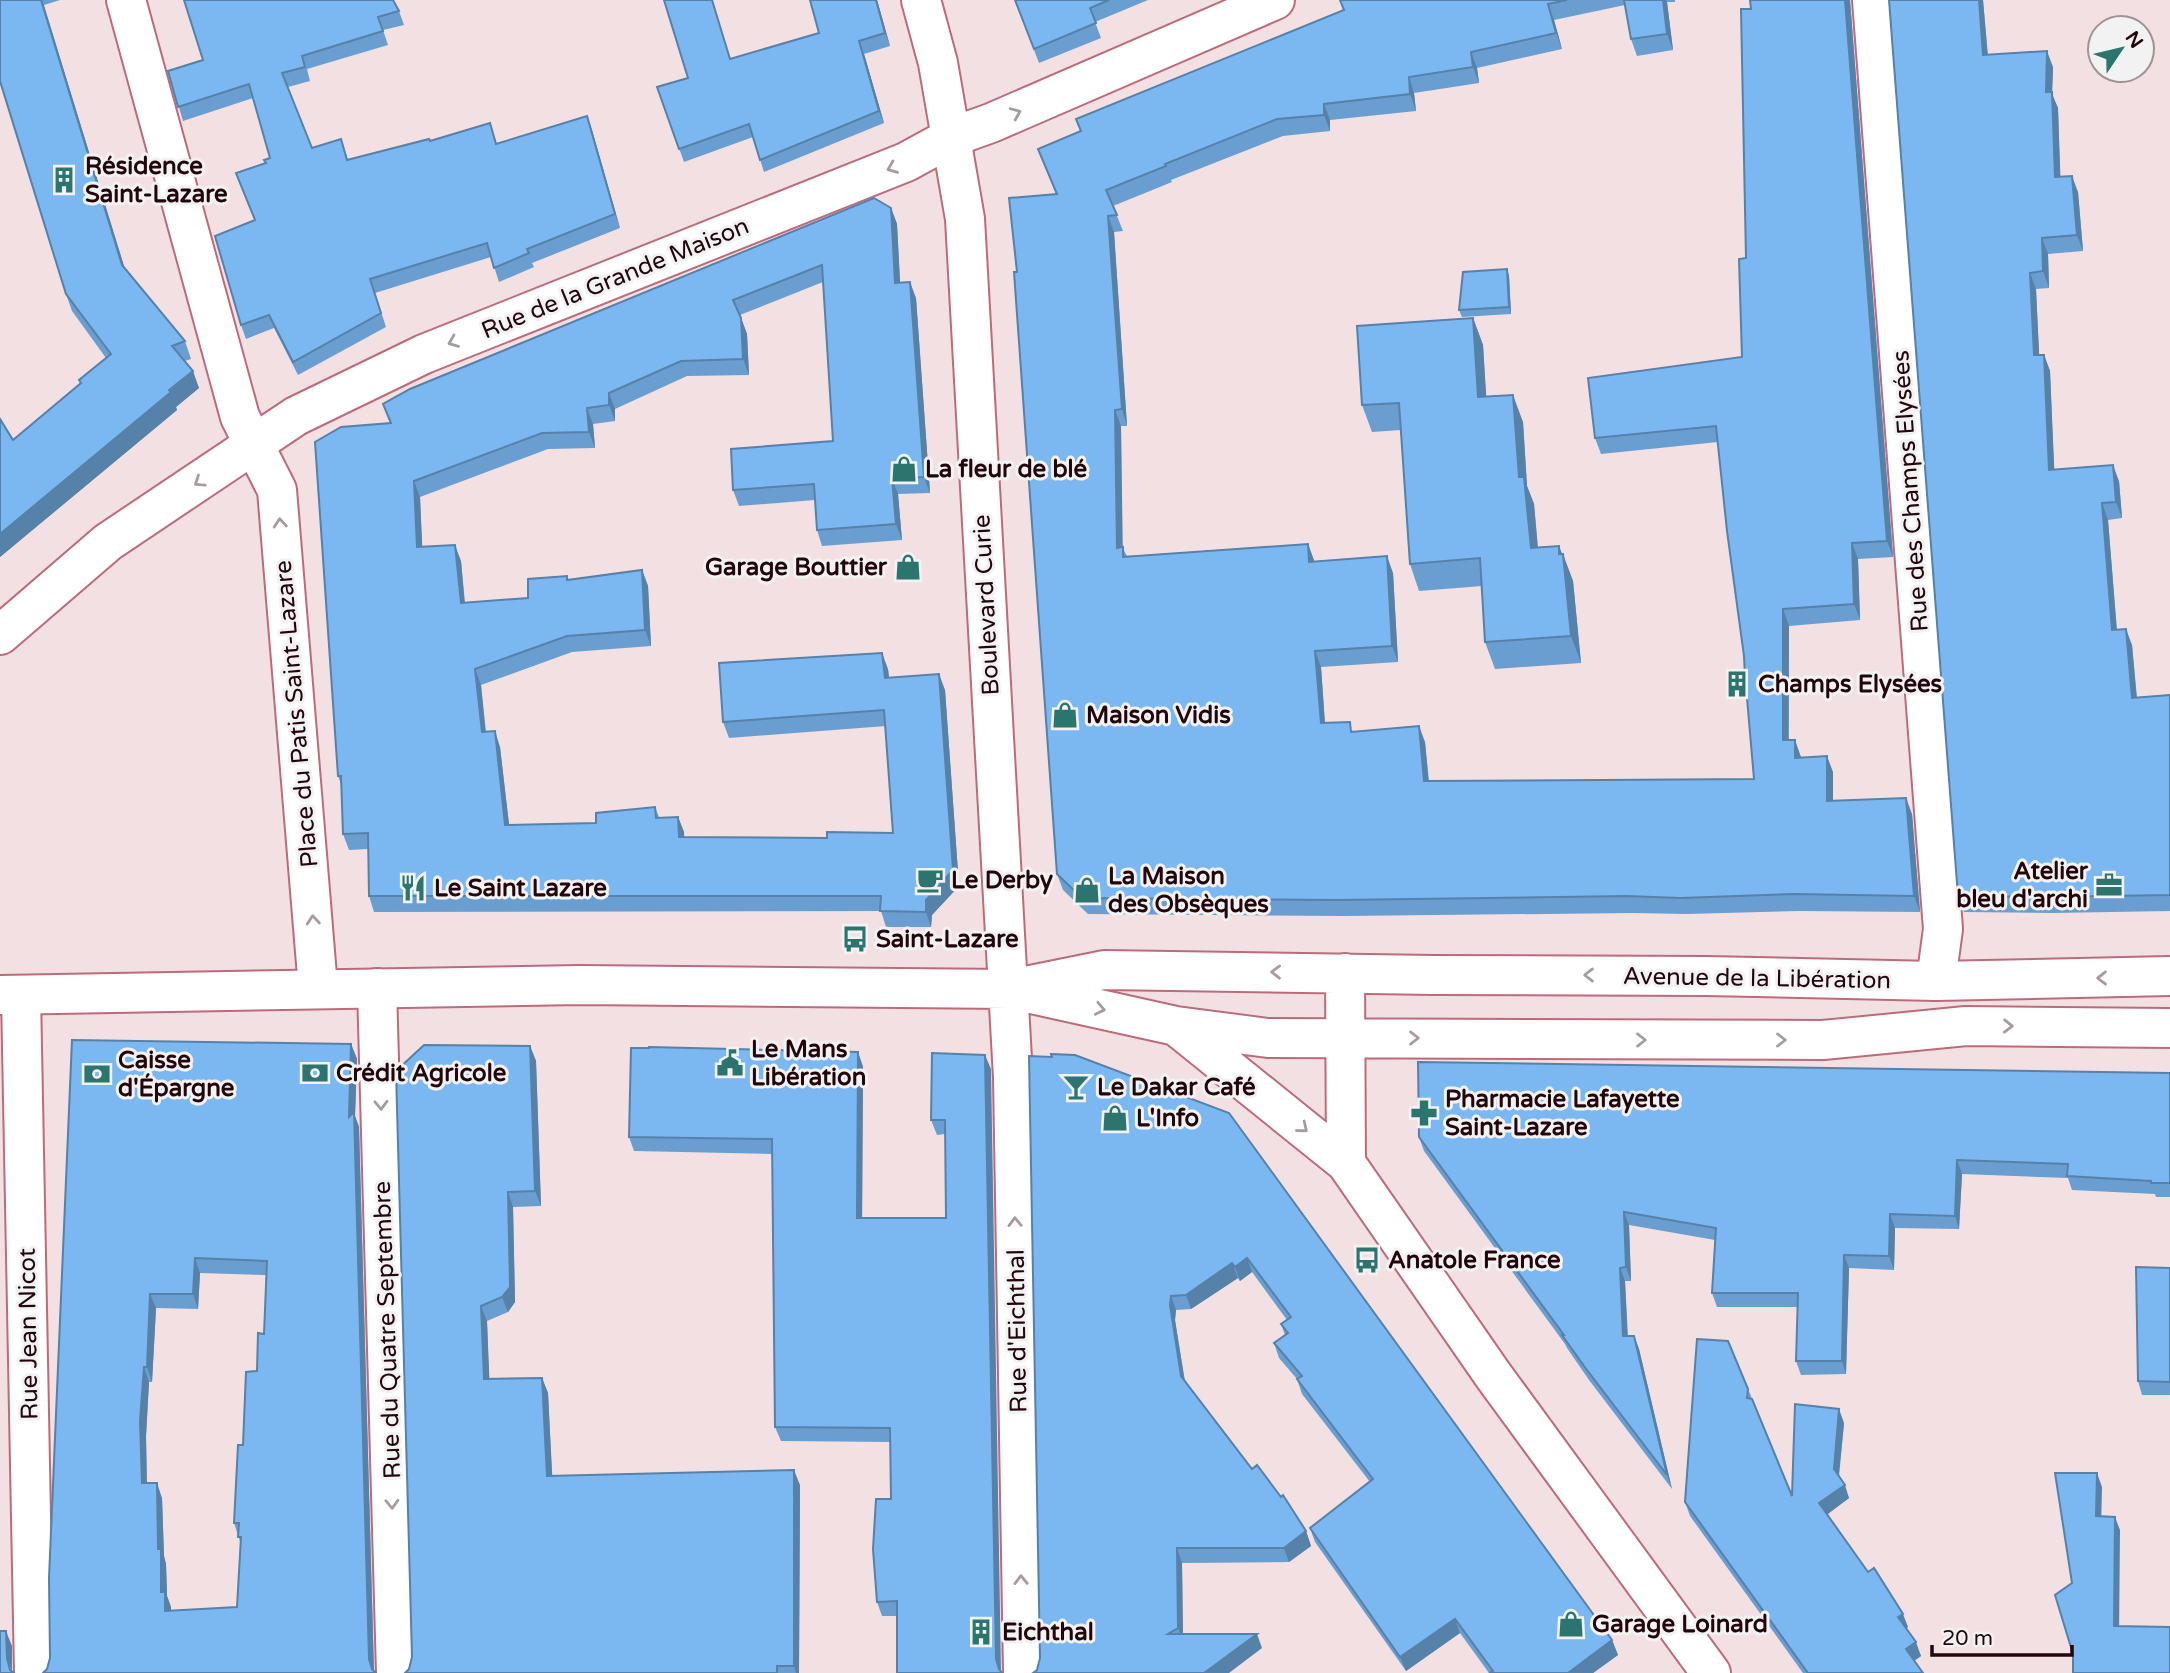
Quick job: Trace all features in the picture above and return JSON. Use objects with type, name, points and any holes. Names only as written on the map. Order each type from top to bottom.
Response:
[{"type":"street","name":"Place du Patis Saint-Lazare","points":[[125,0],[240,417],[277,490],[318,988]]},
{"type":"street","name":"Boulevard Curie","points":[[920,0],[938,63],[965,219],[1009,989]]},
{"type":"street","name":"Rue de la Grande Maison","points":[[0,635],[108,542],[296,416],[424,354],[905,162],[952,137],[991,123],[1275,0]]},
{"type":"street","name":"Rue des Champs Elysées","points":[[1872,0],[1943,929],[1936,981]]},
{"type":"street","name":"Avenue de la Libération","points":[[1009,989],[1104,970],[1936,981],[2170,976]]},
{"type":"street","points":[[1345,973],[1346,1163]]},
{"type":"street","points":[[10,995],[593,985],[1009,989],[1176,1026],[1268,1038],[1810,1040],[1966,1026],[2170,1028]]},
{"type":"street","name":"Rue du Quatre Septembre","points":[[377,988],[397,1673]]},
{"type":"street","name":"Rue d'Eichthal","points":[[1009,989],[1013,1077],[1023,1673]]},
{"type":"street","name":"Rue Jean Nicot","points":[[10,995],[34,1673]]},
{"type":"street","points":[[1176,1026],[1346,1163],[1493,1375],[1711,1673]]},
{"type":"building","name":"Résidence Saint-Lazare","points":[[0,0],[41,0],[122,265],[185,341],[172,346],[193,371],[0,534],[0,419],[13,440],[111,354],[66,294],[0,81]]},
{"type":"building","points":[[184,0],[393,0],[399,11],[378,17],[383,31],[302,56],[305,67],[282,73],[312,148],[341,139],[347,160],[429,139],[430,141],[490,123],[496,144],[587,116],[615,214],[527,249],[529,253],[494,268],[487,243],[370,279],[381,313],[293,362],[269,315],[241,325],[215,236],[255,220],[236,173],[266,163],[264,160],[270,158],[249,84],[178,107],[168,71],[203,60]]},
{"type":"building","points":[[664,0],[712,0],[730,59],[819,33],[810,0],[876,0],[885,33],[859,41],[879,111],[760,160],[749,124],[679,149],[657,87],[688,78]]},
{"type":"building","points":[[1015,0],[1109,0],[1090,8],[1096,23],[1034,49]]},
{"type":"building","points":[[1340,0],[1567,0],[1548,4],[1556,33],[1471,52],[1473,67],[1409,77],[1410,94],[1324,104],[1324,115],[1277,119],[1106,190],[1117,215],[1108,216],[1122,409],[1115,410],[1117,548],[1123,547],[1123,557],[1308,544],[1309,562],[1387,556],[1392,646],[1315,651],[1321,723],[1350,722],[1351,732],[1419,726],[1424,781],[1754,779],[1744,656],[1716,426],[1595,438],[1588,378],[1742,357],[1739,259],[1746,258],[1741,9],[1751,9],[1750,0],[1845,0],[1887,541],[1852,543],[1854,604],[1783,609],[1783,740],[1795,740],[1795,758],[1827,756],[1827,801],[1906,798],[1914,896],[1793,894],[1680,898],[1627,896],[1337,900],[1082,898],[1057,874],[1014,272],[1017,272],[1009,198],[1057,194],[1038,149],[1081,131],[1076,119],[1344,10]]},
{"type":"building","points":[[1624,0],[1663,0],[1667,34],[1631,39]]},
{"type":"building","points":[[1889,0],[1979,0],[1983,55],[2047,51],[2046,92],[2052,92],[2055,177],[2072,176],[2077,235],[2042,238],[2043,271],[2030,273],[2034,355],[2044,355],[2049,470],[2113,465],[2116,502],[2102,503],[2112,630],[2126,629],[2132,698],[2170,695],[2170,895],[1958,896]]},
{"type":"building","points":[[874,198],[891,208],[895,283],[910,282],[924,477],[892,478],[896,524],[817,530],[814,484],[733,490],[731,449],[833,441],[822,265],[733,300],[741,318],[743,359],[681,361],[609,393],[609,405],[587,408],[589,432],[542,433],[414,481],[417,547],[455,545],[461,603],[528,598],[528,579],[567,576],[567,580],[642,570],[645,630],[567,636],[475,669],[482,732],[495,731],[505,825],[596,823],[596,813],[655,807],[656,818],[678,817],[679,837],[827,838],[827,832],[893,833],[884,710],[723,722],[719,663],[882,653],[885,678],[939,674],[953,870],[926,900],[926,912],[880,911],[881,896],[369,896],[368,833],[343,834],[341,776],[338,776],[315,442],[341,427],[391,423],[383,404],[410,389]]},
{"type":"building","points":[[1507,269],[1509,307],[1459,310],[1463,272]]},
{"type":"building","points":[[1473,318],[1478,397],[1513,395],[1519,477],[1524,477],[1531,548],[1559,546],[1559,554],[1563,554],[1571,636],[1485,642],[1480,558],[1410,564],[1399,403],[1362,405],[1357,326]]},
{"type":"building","points":[[72,1040],[351,1044],[349,1117],[354,1112],[369,1659],[376,1673],[43,1673],[50,1658],[49,1578]],"holes":[[[195,1258],[267,1261],[264,1334],[258,1333],[257,1371],[246,1372],[243,1445],[238,1445],[234,1523],[239,1523],[238,1537],[241,1537],[237,1607],[165,1611],[165,1592],[161,1592],[161,1549],[158,1549],[157,1483],[142,1483],[140,1421],[144,1367],[147,1367],[150,1294],[193,1294]]]},
{"type":"building","points":[[424,1045],[530,1046],[535,1191],[508,1192],[510,1287],[502,1297],[481,1306],[484,1379],[542,1378],[547,1476],[794,1470],[794,1666],[777,1666],[777,1673],[405,1673],[412,1657],[396,1071]]},
{"type":"building","points":[[631,1048],[858,1052],[857,1218],[946,1218],[945,1120],[931,1120],[932,1053],[985,1055],[996,1659],[1002,1673],[897,1673],[897,1601],[877,1602],[873,1549],[876,1499],[891,1499],[890,1428],[775,1427],[772,1139],[629,1137]]},
{"type":"building","points":[[1051,1054],[1075,1055],[1229,1113],[1612,1640],[1568,1673],[1490,1673],[1493,1671],[1455,1619],[1400,1657],[1310,1528],[1373,1479],[1297,1379],[1302,1376],[1274,1343],[1288,1333],[1281,1324],[1291,1317],[1247,1258],[1235,1267],[1232,1263],[1186,1295],[1171,1296],[1170,1305],[1181,1376],[1252,1469],[1257,1465],[1281,1497],[1283,1495],[1306,1531],[1284,1548],[1177,1548],[1178,1628],[1168,1634],[1257,1634],[1204,1673],[1033,1673],[1037,1670],[1040,1658],[1029,1056],[1052,1057]]},
{"type":"building","points":[[1418,1062],[2170,1073],[2170,1183],[2067,1176],[2068,1164],[1957,1160],[1955,1216],[1890,1214],[1889,1256],[1844,1255],[1842,1361],[1796,1361],[1798,1293],[1712,1293],[1716,1228],[1624,1212],[1626,1267],[1620,1268],[1623,1336],[1634,1336],[1667,1475],[1584,1366],[1419,1137]]},
{"type":"building","points":[[2136,1267],[2170,1268],[2170,1382],[2138,1381]]},
{"type":"building","points":[[1697,1339],[1728,1341],[1748,1389],[1747,1398],[1752,1399],[1792,1496],[1795,1404],[1839,1409],[1834,1469],[1845,1485],[1819,1503],[1868,1572],[1874,1568],[1903,1614],[1898,1617],[1916,1642],[1906,1649],[1923,1673],[1808,1673],[1685,1502]]},
{"type":"building","points":[[2055,1473],[2097,1473],[2096,1516],[2115,1517],[2114,1626],[2170,1627],[2170,1673],[2073,1673],[2073,1654],[2055,1595],[2072,1583]]},
{"type":"building","points":[[0,1631],[6,1631],[7,1658],[10,1670],[14,1673],[0,1673]]},
{"type":"place","name":"Résidence Saint-Lazare","points":[[64,180]]},
{"type":"place","name":"La fleur de blé","points":[[904,469]]},
{"type":"place","name":"Garage Bouttier","points":[[908,567]]},
{"type":"place","name":"Champs Elysées","points":[[1737,684]]},
{"type":"place","name":"Maison Vidis","points":[[1065,715]]},
{"type":"place","name":"Le Derby","points":[[930,880]]},
{"type":"place","name":"Atelier bleu d'archi","points":[[2109,885]]},
{"type":"place","name":"Le Saint Lazare","points":[[413,888]]},
{"type":"place","name":"La Maison des Obsèques","points":[[1087,890]]},
{"type":"place","name":"Saint-Lazare","points":[[855,939]]},
{"type":"place","name":"Le Mans Libération","points":[[730,1063]]},
{"type":"place","name":"Crédit Agricole","points":[[315,1073]]},
{"type":"place","name":"Caisse d'Épargne","points":[[97,1074]]},
{"type":"place","name":"Le Dakar Café","points":[[1076,1087]]},
{"type":"place","name":"Pharmacie Lafayette Saint-Lazare","points":[[1424,1113]]},
{"type":"place","name":"L'Info","points":[[1115,1118]]},
{"type":"place","name":"Anatole France","points":[[1367,1260]]},
{"type":"place","name":"Garage Loinard","points":[[1571,1624]]},
{"type":"place","name":"Eichthal","points":[[981,1632]]}]
